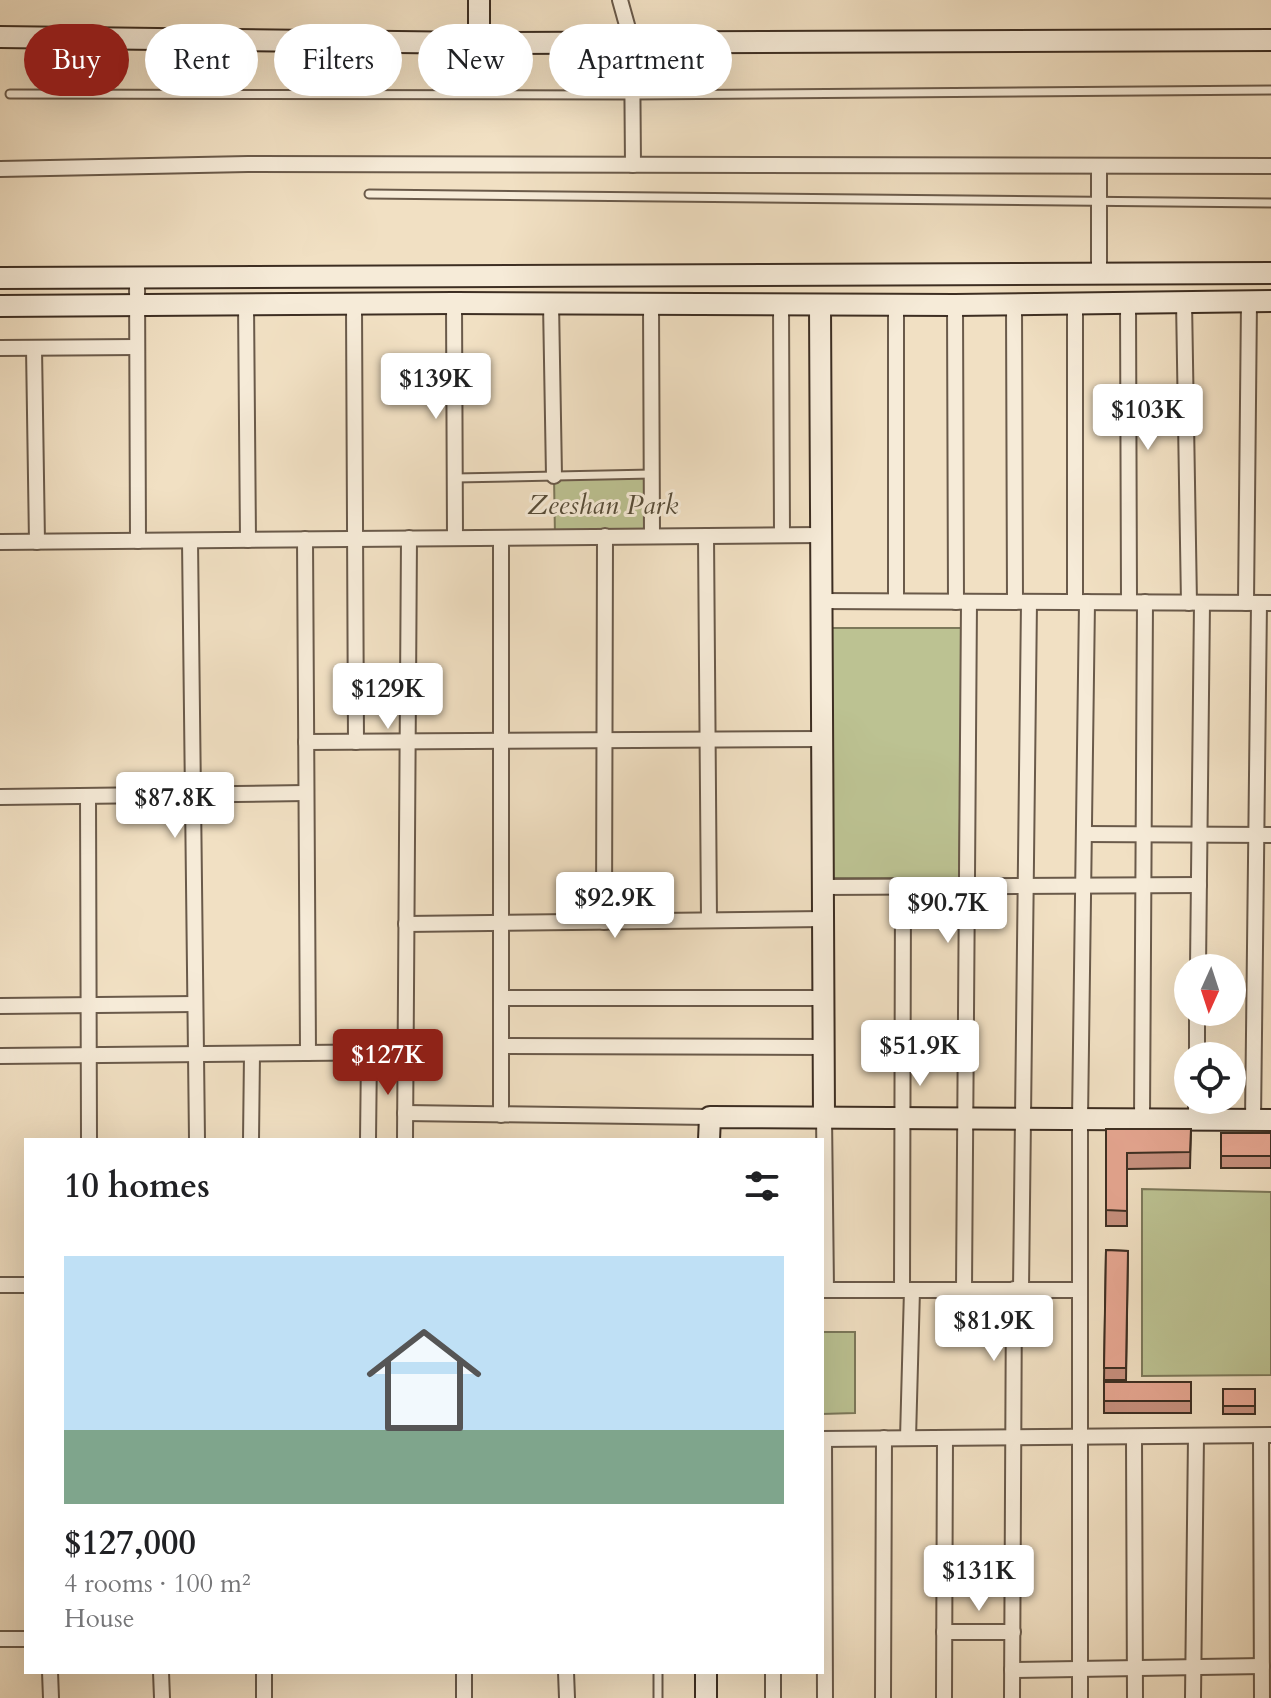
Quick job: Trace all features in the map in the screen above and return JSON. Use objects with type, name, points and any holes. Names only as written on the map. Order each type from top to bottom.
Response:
[{"type":"street","points":[[479,0],[479,24]]},
{"type":"street","points":[[620,0],[627,24]]},
{"type":"street","points":[[0,37],[418,42]]},
{"type":"street","points":[[732,43],[1271,40]]},
{"type":"street","points":[[633,96],[633,165]]},
{"type":"street","points":[[0,169],[248,164],[1271,166]]},
{"type":"street","points":[[1099,166],[1099,272]]},
{"type":"street","points":[[0,278],[1271,273]]},
{"type":"street","points":[[137,277],[138,541]]},
{"type":"street","points":[[1184,301],[1195,603],[1198,954]]},
{"type":"street","points":[[1222,1114],[1262,1120],[1264,835],[1249,301]]},
{"type":"street","points":[[0,306],[454,303],[955,305],[1271,301]]},
{"type":"street","points":[[1128,302],[1129,602]]},
{"type":"street","points":[[454,303],[455,538]]},
{"type":"street","points":[[551,303],[554,476]]},
{"type":"street","points":[[896,303],[896,601]]},
{"type":"street","points":[[246,304],[248,540]]},
{"type":"street","points":[[651,304],[652,536]]},
{"type":"street","points":[[1012,1698],[1013,1438],[1023,1118],[1026,886],[1014,304]]},
{"type":"street","points":[[1075,304],[1084,834],[1080,1119],[1080,1698]]},
{"type":"street","points":[[354,305],[356,742]]},
{"type":"street","points":[[781,305],[782,535]]},
{"type":"street","points":[[820,305],[824,1290],[1080,1290]]},
{"type":"street","points":[[955,305],[967,886],[964,1289]]},
{"type":"street","points":[[0,348],[137,347]]},
{"type":"street","points":[[34,348],[37,542]]},
{"type":"street","points":[[0,542],[820,535]]},
{"type":"street","points":[[604,922],[605,536]]},
{"type":"street","points":[[706,536],[709,920]]},
{"type":"street","points":[[405,1138],[409,538]]},
{"type":"street","points":[[501,538],[501,1115]]},
{"type":"street","points":[[305,539],[308,1053]]},
{"type":"street","points":[[190,541],[197,1138]]},
{"type":"street","points":[[821,601],[1259,603]]},
{"type":"street","points":[[1142,1119],[1145,602]]},
{"type":"street","points":[[306,742],[822,739]]},
{"type":"street","points":[[0,797],[306,793]]},
{"type":"street","points":[[88,796],[89,1138]]},
{"type":"street","points":[[1084,834],[1264,835]]},
{"type":"street","points":[[823,887],[1199,885]]},
{"type":"street","points":[[903,887],[901,1117],[908,1438]]},
{"type":"street","points":[[406,924],[823,919]]},
{"type":"street","points":[[502,998],[824,998]]},
{"type":"street","points":[[0,1006],[195,1004]]},
{"type":"street","points":[[502,1046],[824,1047]]},
{"type":"street","points":[[0,1056],[405,1052]]},
{"type":"street","points":[[368,1138],[369,1053]]},
{"type":"street","points":[[251,1138],[252,1054]]},
{"type":"street","points":[[405,1113],[1080,1119],[1142,1119],[1174,1114]]},
{"type":"street","points":[[709,1138],[710,1117]]},
{"type":"street","points":[[0,1285],[24,1285]]},
{"type":"street","points":[[1193,1698],[1196,1436]]},
{"type":"street","points":[[824,1439],[1266,1436],[1262,1698]]},
{"type":"street","points":[[1134,1437],[1135,1698]]},
{"type":"street","points":[[883,1698],[884,1438]]},
{"type":"street","points":[[944,1698],[945,1438]]},
{"type":"street","points":[[824,1568],[825,1698]]},
{"type":"street","points":[[944,1632],[1013,1632]]},
{"type":"street","points":[[0,1639],[24,1639]]},
{"type":"street","points":[[1012,1670],[1262,1666]]},
{"type":"street","points":[[50,1674],[51,1698]]},
{"type":"street","points":[[161,1674],[162,1698]]},
{"type":"street","points":[[264,1674],[264,1698]]},
{"type":"street","points":[[464,1674],[464,1698]]},
{"type":"street","points":[[566,1674],[567,1698]]},
{"type":"street","points":[[706,1674],[706,1698]]},
{"type":"street","points":[[773,1674],[773,1698]]},
{"type":"lane","points":[[732,94],[1271,90]]},
{"type":"lane","points":[[10,94],[549,95]]},
{"type":"lane","points":[[369,194],[1271,203]]},
{"type":"lane","points":[[455,478],[652,474]]},
{"type":"lane","points":[[658,1674],[658,1698]]},
{"type":"green space","name":"Zeeshan Park","points":[[652,474],[652,536],[555,537],[554,476]]},
{"type":"green space","points":[[831,628],[963,628],[959,878],[831,878]]},
{"type":"green space","points":[[1142,1189],[1271,1192],[1271,1375],[1142,1376]]},
{"type":"green space","points":[[824,1332],[855,1332],[855,1413],[824,1414]]},
{"type":"building","points":[[1106,1129],[1191,1129],[1190,1152],[1127,1153],[1127,1211],[1106,1210]]},
{"type":"building","points":[[1221,1133],[1271,1133],[1271,1156],[1221,1156]]},
{"type":"building","points":[[1106,1250],[1128,1251],[1126,1368],[1104,1368]]},
{"type":"building","points":[[1104,1382],[1191,1382],[1191,1401],[1104,1401]]},
{"type":"building","points":[[1223,1389],[1255,1389],[1255,1406],[1223,1406]]}]
